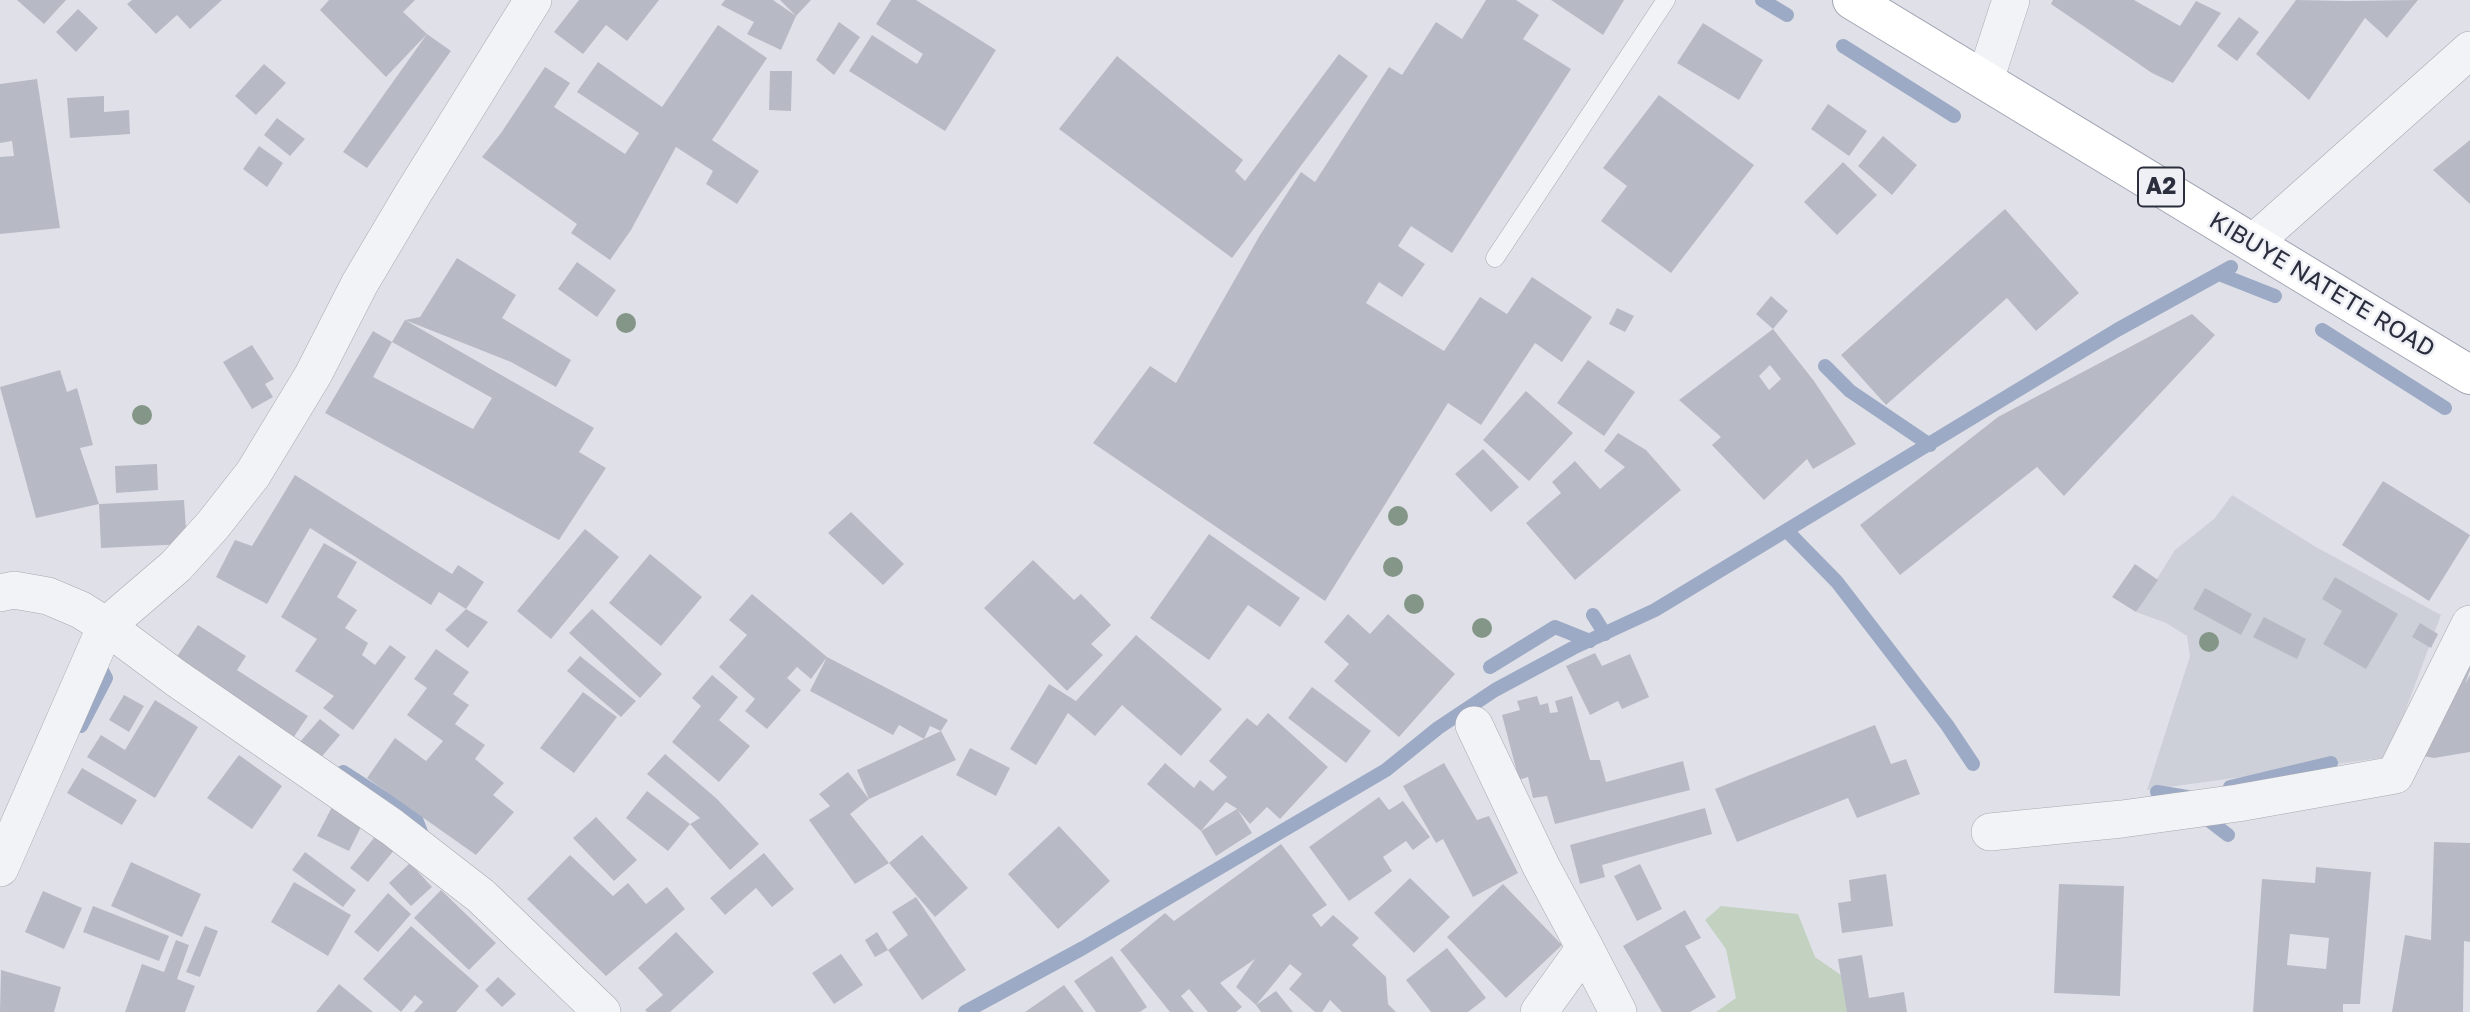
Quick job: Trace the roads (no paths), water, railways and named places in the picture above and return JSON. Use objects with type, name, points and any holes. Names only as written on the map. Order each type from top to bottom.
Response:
[{"type":"main road","name":"KIBUYE NATETE ROAD","points":[[1852,0],[2470,375]]},
{"type":"street","points":[[0,868],[106,626],[176,566],[253,474],[313,375],[360,284],[398,219],[533,0]]},
{"type":"street","points":[[1985,80],[2011,0]]},
{"type":"street","points":[[2253,243],[2470,50]]},
{"type":"street","points":[[0,593],[14,590],[48,596],[81,610],[106,626],[176,678],[381,820],[481,895],[602,1012]]},
{"type":"street","points":[[1990,832],[2122,819],[2238,803],[2395,775],[2470,624]]},
{"type":"street","points":[[1474,725],[1541,866],[1618,1012]]},
{"type":"street","points":[[1539,1012],[1585,948]]},
{"type":"lane","points":[[1494,258],[1666,0]]},
{"type":"waterway","points":[[1762,0],[1787,15]]},
{"type":"waterway","points":[[1843,46],[1954,116]]},
{"type":"waterway","points":[[965,1012],[1083,948],[1386,770],[1438,728],[1495,690],[1573,648],[1655,610],[2117,330],[2231,267]]},
{"type":"waterway","points":[[2219,274],[2275,296]]},
{"type":"waterway","points":[[2322,330],[2445,408]]},
{"type":"waterway","points":[[1825,366],[1850,391],[1930,445]]},
{"type":"waterway","points":[[1788,532],[1837,582],[1947,725],[1973,764]]},
{"type":"waterway","points":[[1593,615],[1605,634]]},
{"type":"waterway","points":[[1490,667],[1555,627],[1590,641]]},
{"type":"waterway","points":[[81,726],[106,678],[97,661]]},
{"type":"waterway","points":[[2230,787],[2331,763]]},
{"type":"waterway","points":[[343,772],[416,819],[424,840]]},
{"type":"waterway","points":[[2157,792],[2187,797]]},
{"type":"waterway","points":[[2202,815],[2228,835]]}]
